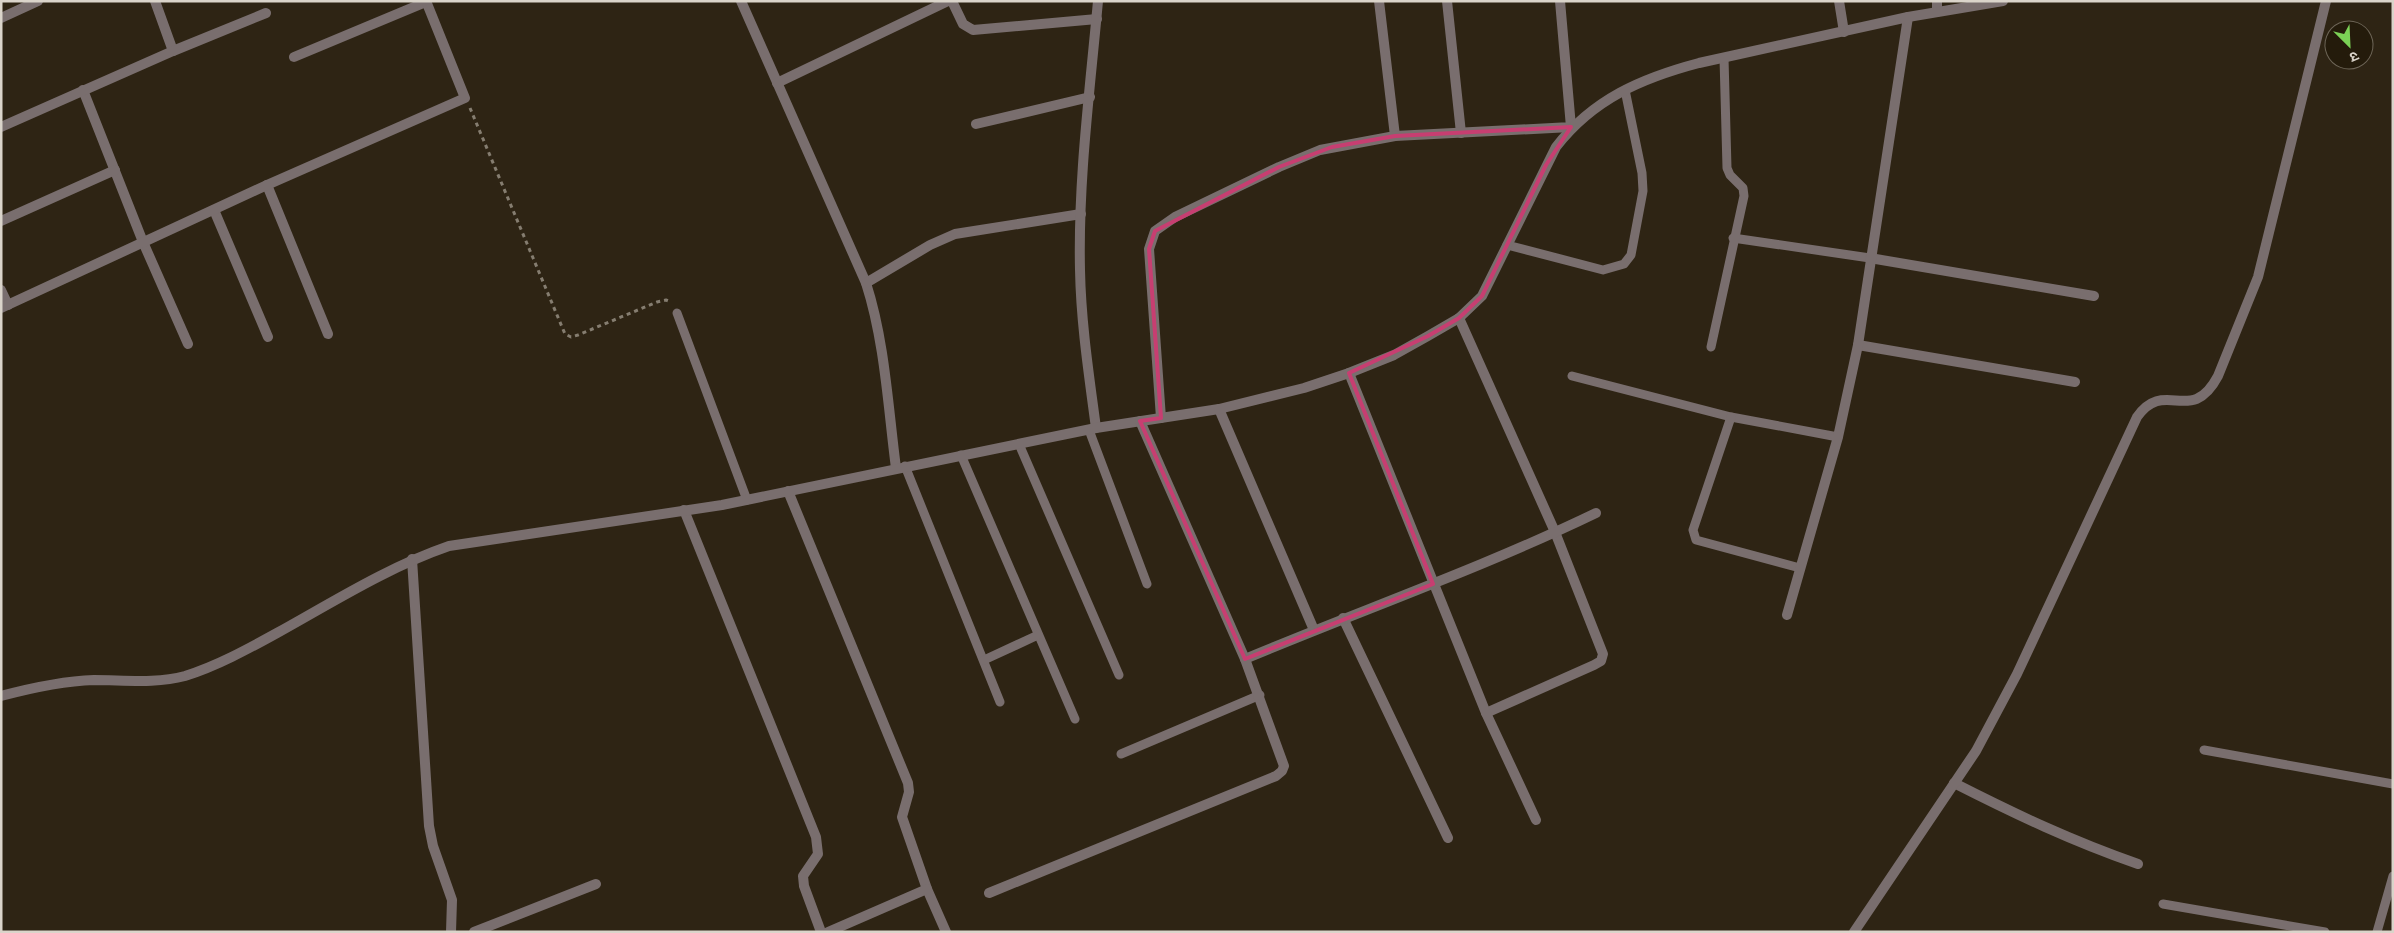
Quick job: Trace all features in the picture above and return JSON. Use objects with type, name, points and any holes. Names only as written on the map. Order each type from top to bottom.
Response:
[{"type":"street","points":[[1,18],[38,1]]},
{"type":"street","points":[[155,1],[174,51]]},
{"type":"street","points":[[741,1],[866,284],[874,310],[901,467]]},
{"type":"street","points":[[777,83],[948,1]]},
{"type":"street","points":[[952,1],[963,24],[972,30],[1097,19]]},
{"type":"street","points":[[1092,429],[1082,325],[1081,214],[1098,1]]},
{"type":"street","points":[[1379,1],[1394,136]]},
{"type":"street","points":[[1447,1],[1461,133]]},
{"type":"street","points":[[1560,1],[1571,127]]},
{"type":"street","points":[[1839,1],[1844,32]]},
{"type":"street","points":[[1936,1],[1937,12]]},
{"type":"street","points":[[1,696],[53,684],[92,680],[155,680],[183,676],[213,665],[261,642],[412,559],[449,546],[480,539],[747,500],[1092,429],[1219,410],[1304,388],[1350,373],[1394,355],[1459,318],[1482,296],[1556,147],[1571,127],[1590,111],[1625,90],[1664,72],[1908,17],[2003,1]]},
{"type":"street","points":[[1854,932],[1976,751],[2017,674],[2137,417],[2144,407],[2153,401],[2163,399],[2190,402],[2202,397],[2211,388],[2218,376],[2258,277],[2326,1]]},
{"type":"street","points":[[1,290],[4,306],[267,185],[465,98],[426,2],[294,57]]},
{"type":"street","points":[[1,127],[82,90],[266,13]]},
{"type":"street","points":[[1787,615],[1838,437],[1858,345],[1908,17]]},
{"type":"street","points":[[82,90],[188,344]]},
{"type":"street","points":[[976,124],[1090,97]]},
{"type":"street","points":[[1161,418],[1149,249],[1155,231],[1175,218],[1308,155],[1332,147],[1394,136],[1571,127]]},
{"type":"street","points":[[1,221],[115,170]]},
{"type":"street","points":[[267,185],[328,334]]},
{"type":"street","points":[[214,210],[268,337]]},
{"type":"street","points":[[866,284],[936,242],[955,234],[1081,214]]},
{"type":"street","points":[[1870,258],[2094,296]]},
{"type":"street","points":[[1459,318],[1555,532],[1602,646],[1603,654],[1600,661],[1486,713]]},
{"type":"street","points":[[1858,345],[2075,382]]},
{"type":"street","points":[[1350,373],[1486,713],[1536,820]]},
{"type":"street","points":[[1219,410],[1314,630]]},
{"type":"street","points":[[989,893],[1267,780],[1282,771],[1284,760],[1260,695],[1140,421]]},
{"type":"street","points":[[788,491],[908,783],[909,792],[902,816],[927,889],[946,932]]},
{"type":"street","points":[[684,510],[816,837],[818,854],[803,876],[804,886],[821,932]]},
{"type":"street","points":[[1245,659],[1343,618],[1434,584],[1555,532],[1596,512]]},
{"type":"street","points":[[412,559],[429,826],[432,846],[452,900],[451,932]]},
{"type":"street","points":[[1343,618],[1448,838]]},
{"type":"street","points":[[1954,783],[2033,824],[2082,845],[2138,864]]},
{"type":"street","points":[[474,932],[596,884]]},
{"type":"street","points":[[828,932],[927,889]]},
{"type":"lane","points":[[1711,347],[1733,238],[1744,196],[1744,188],[1730,176],[1727,168],[1724,58]]},
{"type":"lane","points":[[1507,244],[1604,270],[1624,264],[1631,255],[1643,191],[1642,173],[1625,90]]},
{"type":"lane","points":[[1733,238],[1870,258]]},
{"type":"lane","points":[[677,313],[747,500]]},
{"type":"lane","points":[[1572,376],[1732,417],[1838,437]]},
{"type":"lane","points":[[1732,417],[1694,530],[1696,540],[1698,543],[1800,568]]},
{"type":"lane","points":[[1092,429],[1147,584]]},
{"type":"lane","points":[[1019,444],[1119,675]]},
{"type":"lane","points":[[961,455],[1075,719]]},
{"type":"lane","points":[[901,467],[984,660],[1000,702]]},
{"type":"lane","points":[[984,660],[1038,635]]},
{"type":"lane","points":[[1121,754],[1260,695]]},
{"type":"lane","points":[[2204,750],[2393,784]]},
{"type":"lane","points":[[2377,932],[2393,876]]},
{"type":"lane","points":[[2163,904],[2325,932]]},
{"type":"path","points":[[465,98],[565,334],[571,337],[578,335],[666,300],[673,304],[677,313]]},
{"type":"highlighted area","points":[[1571,127],[1546,165],[1482,296],[1459,318],[1428,336],[1349,373],[1433,584],[1245,659],[1140,421],[1161,418],[1149,249],[1155,231],[1279,167],[1332,147],[1395,136]]}]
